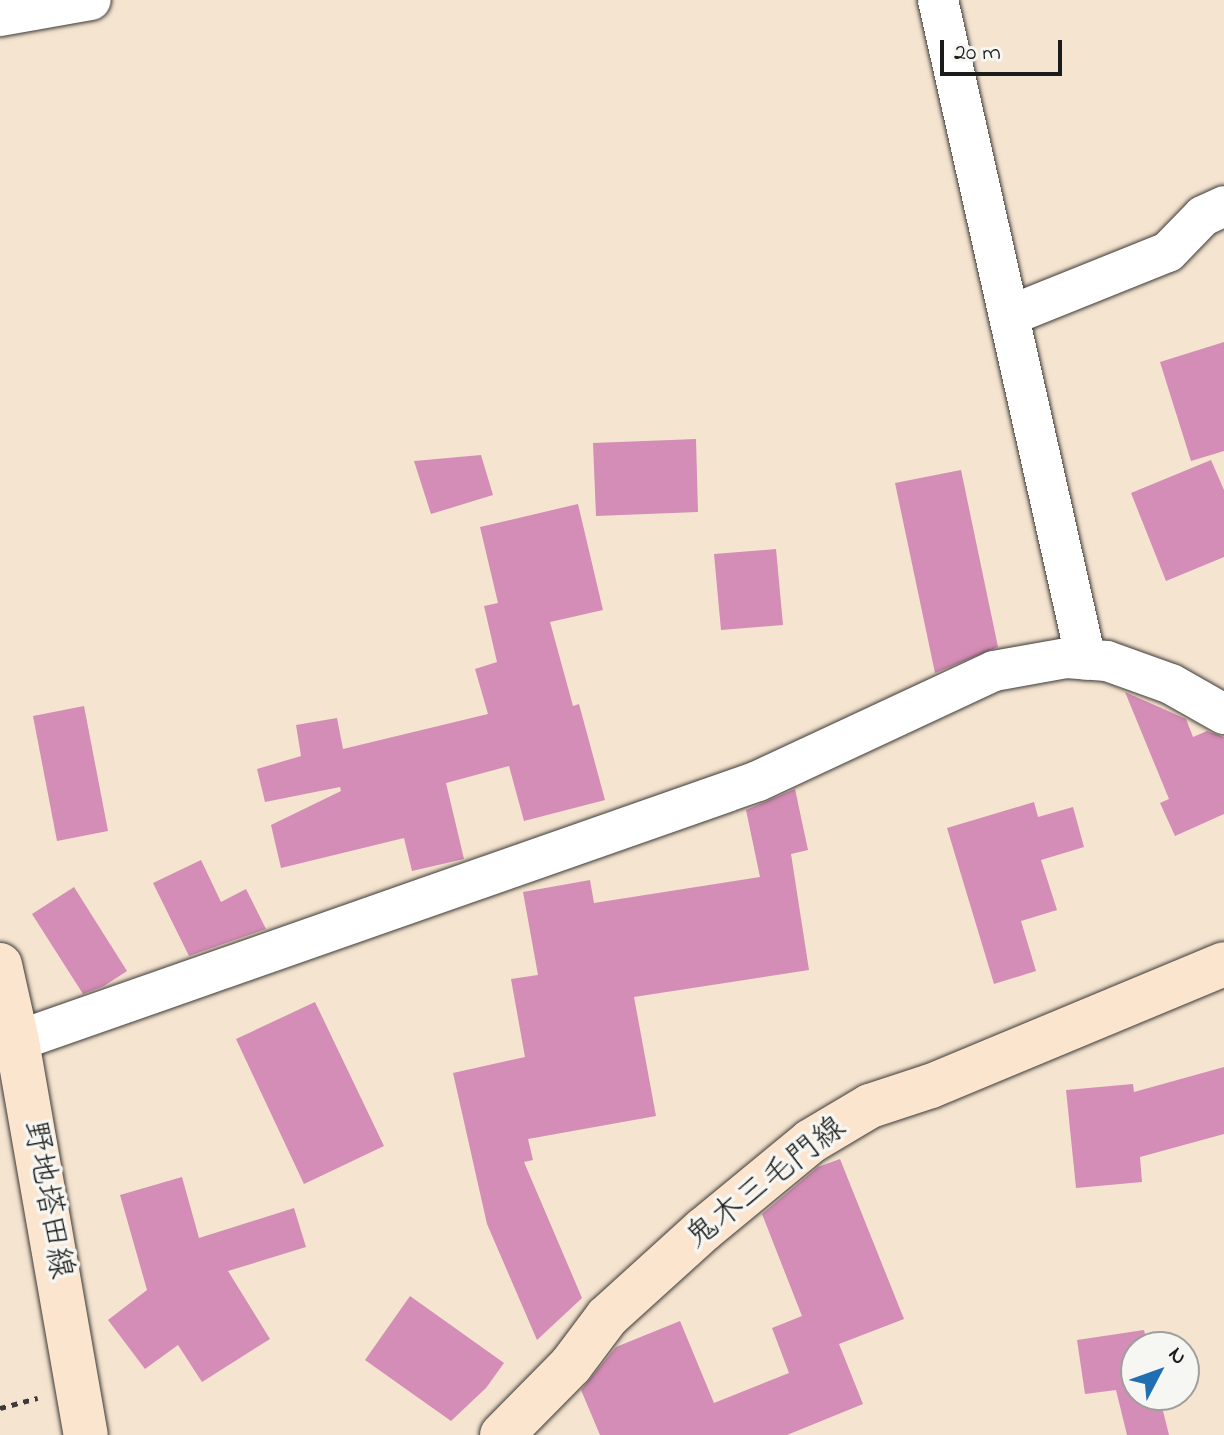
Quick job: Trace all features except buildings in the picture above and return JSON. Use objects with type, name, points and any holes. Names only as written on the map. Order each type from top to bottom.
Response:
[{"type":"main road","name":"鬼木三毛門線","points":[[502,1435],[571,1365],[607,1317],[703,1230],[754,1192],[811,1141],[870,1106],[931,1086],[1224,964]]},
{"type":"main road","name":"野地塔田線","points":[[0,965],[17,1041],[86,1435]]},
{"type":"street","points":[[0,16],[91,0]]},
{"type":"street","points":[[938,0],[1086,660]]},
{"type":"street","points":[[1011,315],[1168,252],[1203,216],[1224,206]]},
{"type":"street","points":[[17,1041],[758,781],[994,671],[1066,658],[1107,661],[1171,684],[1224,714]]}]
